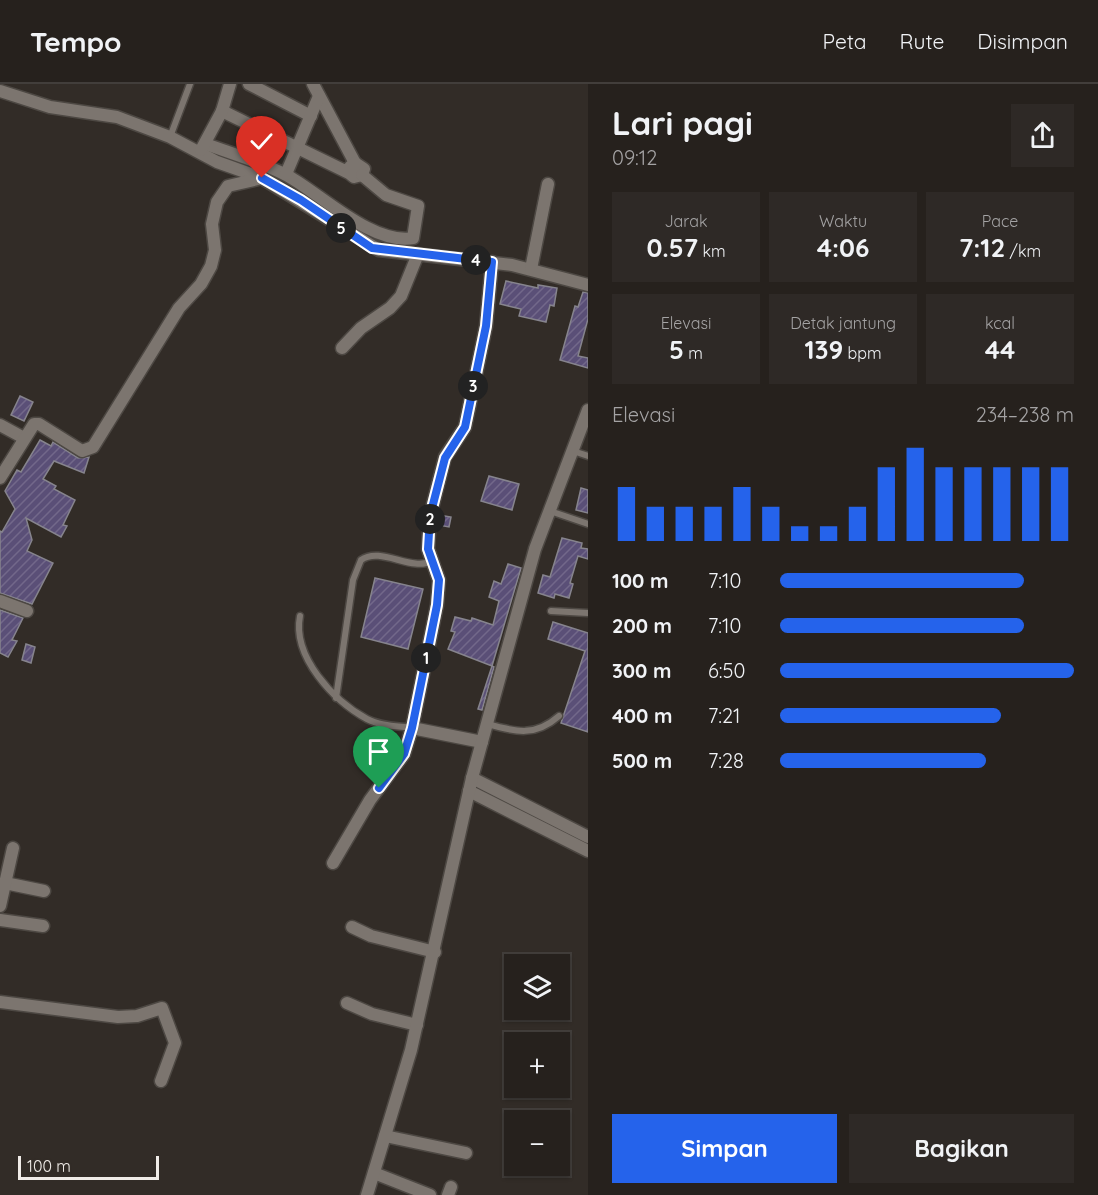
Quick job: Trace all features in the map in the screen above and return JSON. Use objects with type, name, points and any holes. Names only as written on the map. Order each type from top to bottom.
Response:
[{"type":"street","points":[[202,148],[222,111],[230,84]]},
{"type":"street","points":[[249,84],[311,116]]},
{"type":"street","points":[[0,91],[50,107],[117,117],[202,148],[286,174],[374,232],[397,238],[413,238],[418,206],[386,195],[362,175],[354,177],[352,168],[313,84]]},
{"type":"street","points":[[286,174],[320,96]]},
{"type":"street","points":[[222,111],[298,148],[352,168]]},
{"type":"street","points":[[202,148],[301,200],[372,248],[492,262],[531,269],[588,285]]},
{"type":"street","points":[[0,478],[32,426],[39,424],[82,451],[93,447],[179,308],[201,284],[211,266],[215,250],[212,224],[217,202],[228,186],[262,178]]},
{"type":"street","points":[[531,269],[548,184]]},
{"type":"street","points":[[342,348],[401,296],[418,254]]},
{"type":"street","points":[[333,863],[370,800],[404,754],[412,728],[437,605],[439,580],[428,549],[430,516],[445,458],[465,427],[486,326],[492,262]]},
{"type":"street","points":[[367,1195],[417,1025],[472,778],[535,549],[588,410]]},
{"type":"street","points":[[0,425],[24,438]]},
{"type":"street","points":[[0,601],[27,611]]},
{"type":"street","points":[[412,728],[482,742]]},
{"type":"street","points":[[472,778],[511,798],[584,842]]},
{"type":"street","points":[[469,791],[506,810],[584,842]]},
{"type":"street","points":[[506,810],[511,798]]},
{"type":"street","points":[[0,906],[13,848]]},
{"type":"street","points":[[5,883],[44,891]]},
{"type":"street","points":[[0,920],[43,926]]},
{"type":"street","points":[[352,927],[388,941],[435,952]]},
{"type":"street","points":[[0,1002],[118,1017],[137,1016],[162,1008],[175,1043],[161,1081]]},
{"type":"street","points":[[347,1003],[372,1014],[417,1025]]},
{"type":"street","points":[[385,1136],[466,1153]]},
{"type":"street","points":[[374,1173],[430,1195]]},
{"type":"lane","points":[[170,137],[190,84]]},
{"type":"lane","points":[[573,451],[588,456]]},
{"type":"lane","points":[[549,511],[588,524]]},
{"type":"lane","points":[[336,698],[353,580],[361,560],[376,557],[419,564],[432,561]]},
{"type":"lane","points":[[551,611],[588,613]]},
{"type":"lane","points":[[300,616],[300,636],[306,654],[336,698],[367,719],[380,724],[412,728]]},
{"type":"lane","points":[[487,724],[528,732],[541,730],[559,716]]},
{"type":"building","points":[[506,281],[538,288],[538,285],[557,288],[554,306],[550,305],[546,322],[519,316],[521,309],[500,304]]},
{"type":"building","points":[[583,292],[588,293],[588,319],[578,356],[588,358],[588,368],[560,360],[575,306],[578,307]]},
{"type":"building","points":[[20,396],[33,402],[24,421],[11,415]]},
{"type":"building","points":[[40,440],[51,446],[53,442],[78,458],[89,457],[84,473],[54,461],[43,479],[56,486],[54,489],[75,500],[63,525],[67,526],[61,537],[26,518],[32,540],[27,551],[53,563],[32,604],[0,593],[0,531],[2,532],[15,509],[5,491],[17,470],[21,472]]},
{"type":"building","points":[[489,476],[519,484],[512,510],[481,501]]},
{"type":"building","points":[[581,488],[588,490],[588,513],[576,510]]},
{"type":"building","points":[[439,515],[451,517],[449,527],[438,525]]},
{"type":"building","points":[[562,538],[582,543],[581,548],[588,549],[588,559],[578,556],[570,583],[573,584],[569,598],[555,594],[554,598],[538,593],[543,575],[550,577]]},
{"type":"building","points":[[508,564],[521,568],[492,666],[448,649],[455,632],[451,631],[455,617],[471,621],[472,618],[493,625],[499,601],[489,597],[494,581],[501,584]]},
{"type":"building","points":[[375,578],[423,589],[408,649],[361,637]]},
{"type":"building","points":[[0,610],[23,618],[12,640],[17,641],[8,657],[0,653]]},
{"type":"building","points":[[553,622],[588,633],[588,732],[561,723],[585,651],[548,639]]},
{"type":"building","points":[[26,644],[35,647],[31,663],[22,660]]},
{"type":"building","points":[[492,666],[494,667],[482,710],[478,709]]},
{"type":"route","points":[[262,178],[301,200],[372,248],[385,252],[492,262],[486,326],[465,427],[441,468],[430,516],[428,549],[439,580],[437,605],[412,728],[404,754],[379,788]]}]
